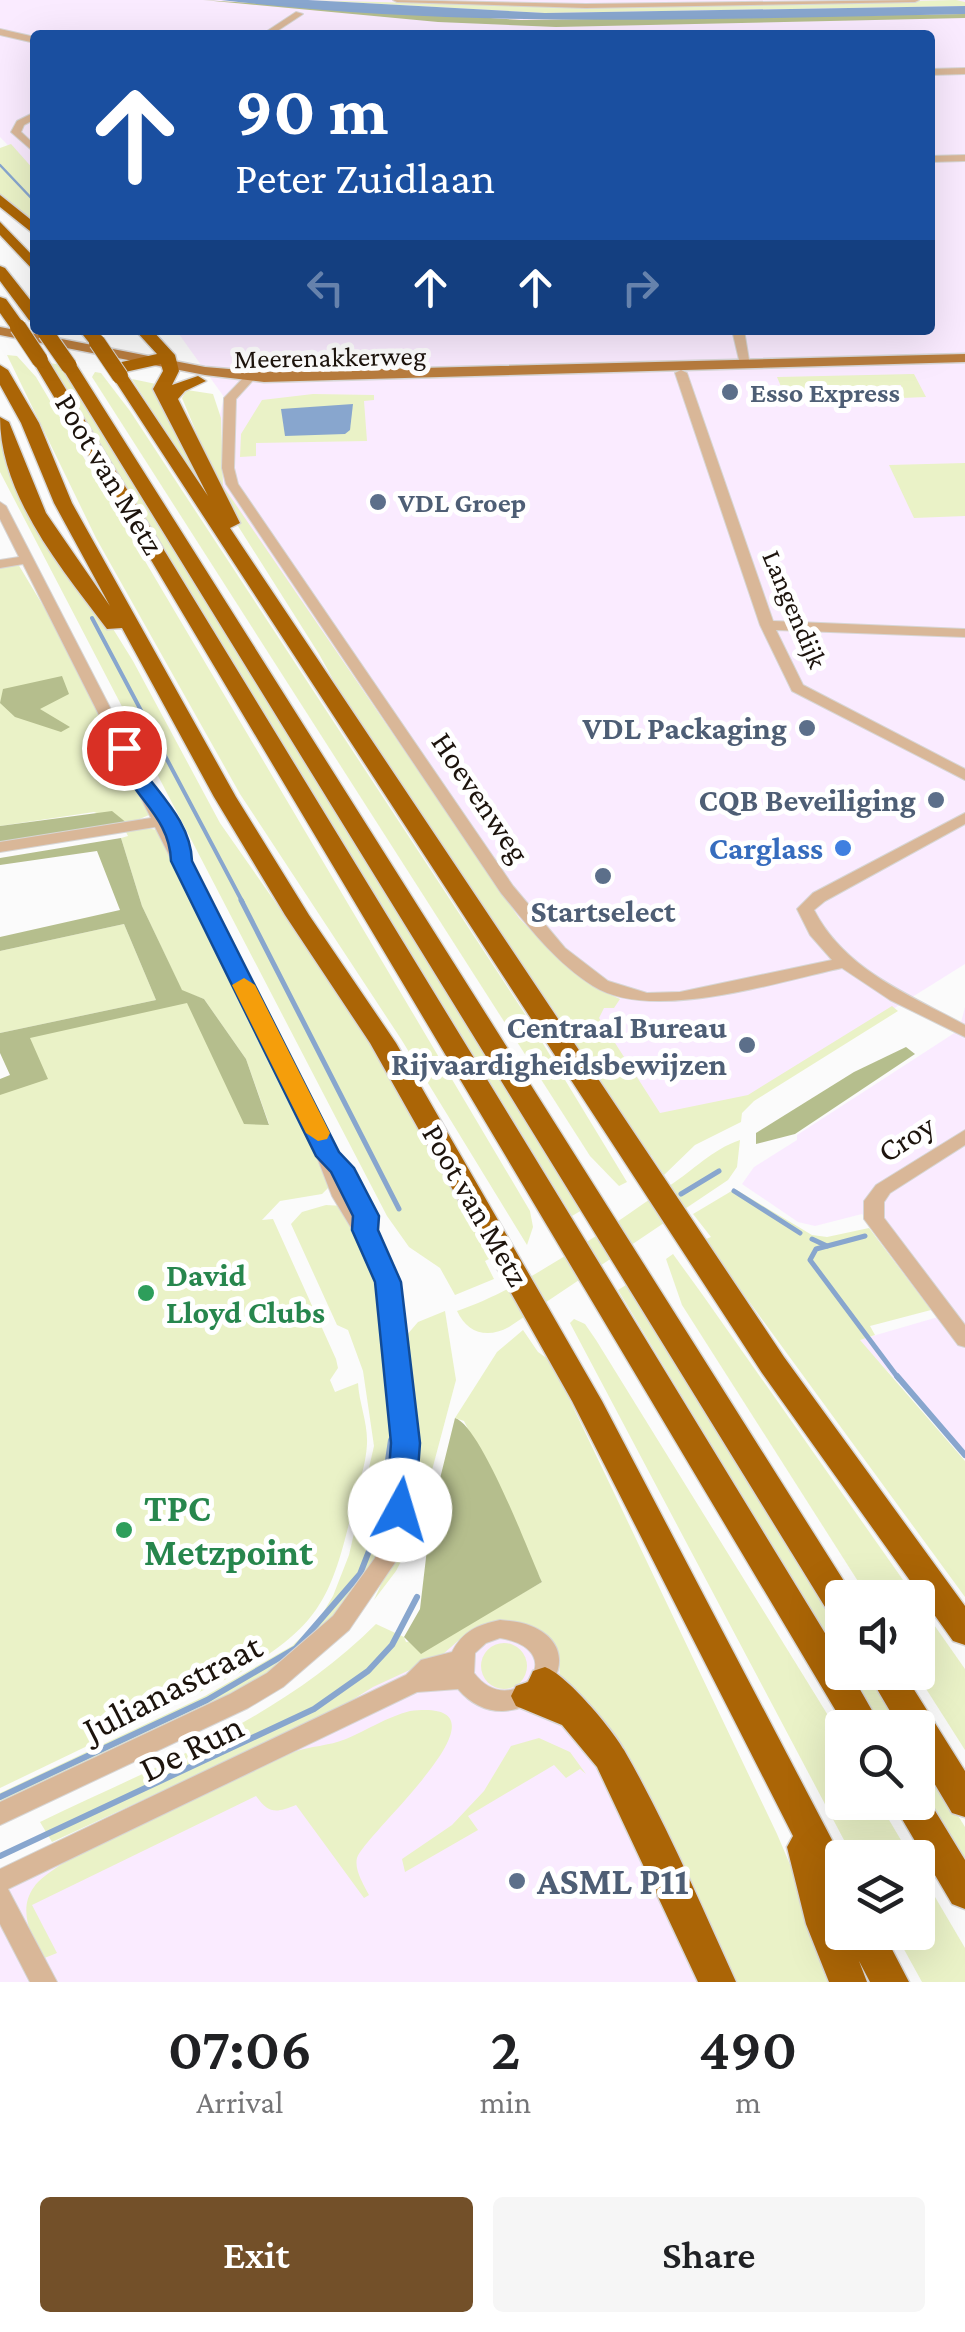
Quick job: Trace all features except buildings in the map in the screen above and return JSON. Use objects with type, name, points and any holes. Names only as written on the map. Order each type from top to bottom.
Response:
[{"type":"highway","points":[[0,199],[30,226]]},
{"type":"highway","points":[[0,226],[30,261]]},
{"type":"highway","points":[[0,271],[30,310]]},
{"type":"highway","name":"Poot van Metz","points":[[0,302],[9,329],[40,360],[854,1710]]},
{"type":"highway","name":"Poot van Metz","points":[[48,335],[826,1580]]},
{"type":"highway","points":[[147,335],[165,365],[160,387],[170,398],[237,535],[236,552]]},
{"type":"highway","name":"Poot van Metz","points":[[92,336],[120,372],[773,1364],[965,1632]]},
{"type":"highway","points":[[120,372],[165,365]]},
{"type":"highway","name":"Poot van Metz","points":[[0,370],[30,423],[64,503],[143,652],[257,852],[383,1043],[547,1330],[636,1494],[825,1864]]},
{"type":"highway","points":[[170,398],[179,387],[198,381]]},
{"type":"highway","points":[[0,422],[27,494],[48,532],[118,630],[143,652]]},
{"type":"highway","points":[[536,1688],[594,1736],[625,1785],[717,1982]]},
{"type":"highway","points":[[895,1690],[965,1802]]},
{"type":"highway","points":[[795,1808],[826,1924],[848,1982]]},
{"type":"highway","points":[[921,1820],[965,1893]]},
{"type":"highway","points":[[873,1950],[890,1982]]},
{"type":"main road","name":"Meerenakkerweg","points":[[35,335],[248,383],[750,358],[965,361]]},
{"type":"main road","points":[[0,344],[120,372]]},
{"type":"main road","name":"Meerenakkerweg","points":[[165,365],[198,381],[248,383],[681,373],[965,361]]},
{"type":"street","points":[[397,0],[586,6],[916,0]]},
{"type":"street","points":[[272,30],[299,14]]},
{"type":"street","points":[[0,32],[30,39]]},
{"type":"street","points":[[935,72],[965,71]]},
{"type":"street","points":[[935,159],[965,158]]},
{"type":"street","points":[[740,335],[750,358]]},
{"type":"street","name":"Langendijk","points":[[681,373],[767,625],[797,688],[965,775]]},
{"type":"street","name":"Hoevenweg","points":[[248,383],[230,410],[232,484],[506,889],[559,952],[602,986],[646,998],[680,997],[842,963]]},
{"type":"street","points":[[0,506],[15,540],[13,547],[24,560]]},
{"type":"street","points":[[0,564],[24,560]]},
{"type":"street","name":"Julianastraat","points":[[0,1814],[258,1690],[305,1658],[360,1600],[386,1561],[404,1489],[406,1443],[388,1282],[365,1230],[342,1196],[330,1170],[329,1156],[163,821],[24,560]]},
{"type":"street","points":[[767,625],[965,633]]},
{"type":"street","points":[[965,818],[818,897],[804,909],[810,924],[842,963],[965,1032]]},
{"type":"street","points":[[0,847],[163,821]]},
{"type":"street","name":"Croy","points":[[965,1136],[883,1189],[874,1208],[874,1219],[965,1340]]},
{"type":"street","points":[[500,1629],[520,1631],[538,1640],[548,1654],[549,1670],[536,1688],[509,1700],[490,1698],[462,1670],[467,1645],[481,1634],[500,1629]]},
{"type":"street","name":"De Run","points":[[0,1881],[414,1682],[462,1670]]},
{"type":"street","points":[[0,1898],[44,1982]]},
{"type":"shaded area","points":[[0,0],[965,0],[965,964],[751,1098],[659,1117],[514,919],[216,483],[217,428],[224,397],[180,335],[935,335],[935,30],[30,30],[30,168],[0,137]]},
{"type":"shaded area","points":[[965,1007],[965,1455],[859,1340],[938,1317],[862,1214],[815,1226],[798,1222],[742,1184],[754,1167],[797,1140],[797,1135],[959,1030]]},
{"type":"shaded area","points":[[610,1553],[794,1982],[0,1982],[0,1892]]},
{"type":"green space","points":[[203,0],[521,20],[965,14],[965,18],[556,27],[438,22]]},
{"type":"green space","points":[[308,0],[588,8],[956,0],[965,2],[965,6],[545,13]]},
{"type":"green space","points":[[11,144],[30,165],[30,223],[0,196],[0,148]]},
{"type":"green space","points":[[7,355],[17,356],[36,377],[530,1211],[533,1227],[527,1245],[401,1039],[240,794],[96,538]]},
{"type":"green space","points":[[49,363],[62,365],[582,1210],[572,1216]]},
{"type":"green space","points":[[95,372],[101,373],[130,411],[525,1014],[627,1182],[619,1186],[590,1156],[92,377]]},
{"type":"green space","points":[[914,374],[926,397],[902,398],[901,385],[796,391],[797,396],[785,396],[777,377]]},
{"type":"green space","points":[[132,379],[156,384],[219,517]]},
{"type":"green space","points":[[187,390],[213,394],[221,418],[223,486],[519,918],[578,974],[620,999],[614,1008],[604,1008],[599,1018],[660,1113],[748,1095],[892,1006],[898,1011],[754,1101],[742,1113],[741,1122],[695,1145],[664,1175],[651,1155],[644,1156],[573,1051],[554,1010],[473,900],[351,712],[231,515],[182,398]]},
{"type":"green space","points":[[313,394],[374,395],[374,400],[364,401],[367,441],[256,443],[256,456],[240,457],[241,434],[262,400]]},
{"type":"green space","points":[[0,435],[15,471],[133,661],[220,823],[375,1045],[491,1258],[485,1261],[494,1279],[455,1295],[440,1268],[409,1247],[387,1216],[0,472]]},
{"type":"green space","points":[[965,463],[965,516],[914,518],[889,465]]},
{"type":"green space","points":[[18,564],[48,614],[149,815],[128,824],[94,812],[0,826],[0,568]]},
{"type":"green space","points":[[62,676],[69,694],[40,709],[70,727],[61,732],[15,717],[0,703],[3,689]]},
{"type":"green space","points":[[112,811],[128,824],[0,843],[0,826]]},
{"type":"green space","points":[[125,830],[157,830],[279,1067],[331,1185],[322,1194],[280,1201],[262,1220],[273,1219],[336,1359],[338,1368],[330,1380],[335,1392],[358,1383],[366,1452],[328,1589],[318,1607],[287,1640],[239,1673],[0,1788],[0,1089],[34,1074],[18,1034],[192,999],[248,1124],[269,1124],[246,1059],[204,999],[182,991],[142,906],[121,838],[128,836]]},
{"type":"green space","points":[[121,838],[142,906],[182,990],[204,999],[246,1059],[269,1125],[244,1124],[187,1003],[30,1038],[48,1079],[0,1095],[0,1079],[10,1075],[0,1053],[0,1033],[156,1000],[124,924],[0,951],[0,937],[120,910],[97,851],[0,865],[0,858]]},
{"type":"green space","points":[[124,924],[156,1000],[0,1033],[0,951]]},
{"type":"green space","points":[[906,1047],[915,1054],[795,1134],[756,1144],[756,1133],[854,1072]]},
{"type":"green space","points":[[740,1140],[737,1167],[728,1180],[509,1327],[493,1333],[478,1332],[461,1318],[457,1311],[510,1288],[566,1256],[711,1155]]},
{"type":"green space","points":[[735,1189],[812,1235],[827,1237],[869,1228],[931,1310],[870,1326],[875,1335],[860,1340],[965,1461],[965,1597],[704,1240],[711,1237],[693,1214]]},
{"type":"green space","points":[[326,1205],[343,1206],[365,1255],[379,1301],[390,1374],[394,1440],[391,1497],[377,1552],[359,1586],[336,1616],[279,1665],[178,1720],[0,1804],[0,1793],[205,1696],[292,1646],[318,1621],[333,1596],[349,1555],[374,1446],[363,1371],[348,1330],[337,1325],[291,1224],[302,1212]]},
{"type":"green space","points":[[673,1254],[903,1580],[857,1580],[682,1305],[666,1259]]},
{"type":"green space","points":[[626,1285],[825,1603],[825,1634],[618,1290]]},
{"type":"green space","points":[[445,1311],[456,1380],[415,1534],[396,1571],[374,1600],[407,1527],[406,1336],[418,1322]]},
{"type":"green space","points":[[574,1319],[585,1324],[596,1340],[825,1710],[825,1804],[570,1323]]},
{"type":"green space","points":[[523,1330],[538,1352],[551,1361],[777,1834],[840,1982],[729,1982],[560,1682],[559,1660],[485,1625],[467,1633],[442,1655],[373,1687],[331,1713],[52,1842],[40,1822],[259,1713],[300,1687],[376,1624],[404,1637],[406,1642],[449,1635],[542,1582],[464,1421],[455,1418],[497,1352]]},
{"type":"green space","points":[[455,1418],[466,1426],[490,1465],[542,1582],[421,1654],[404,1637],[420,1609],[431,1515]]},
{"type":"green space","points":[[935,1626],[965,1669],[965,1750],[927,1690],[935,1690]]},
{"type":"green space","points":[[504,1643],[520,1650],[527,1666],[520,1682],[504,1689],[488,1682],[481,1666],[488,1650]]},
{"type":"green space","points":[[859,1690],[880,1690],[892,1710],[872,1710]]},
{"type":"green space","points":[[410,1711],[441,1712],[452,1725],[446,1745],[430,1770],[357,1858],[358,1872],[369,1895],[364,1898],[296,1805],[273,1810],[256,1796],[32,1905],[57,1953],[42,1959],[26,1914],[34,1887],[50,1872],[114,1834],[236,1777],[294,1752],[346,1739]]},
{"type":"green space","points":[[539,1738],[570,1752],[586,1774],[580,1769],[566,1778],[554,1765],[468,1816],[478,1830],[405,1872],[402,1859],[452,1825],[484,1791],[511,1746]]},
{"type":"green space","points":[[935,1778],[965,1827],[965,1865],[935,1815]]},
{"type":"green space","points":[[833,1820],[889,1820],[901,1840],[844,1840]]},
{"type":"green space","points":[[935,1897],[965,1948],[965,1982],[922,1982],[904,1950],[935,1950]]},
{"type":"water","points":[[221,0],[308,0],[545,13],[965,6],[965,14],[593,20],[407,15]]},
{"type":"water","points":[[353,404],[350,430],[345,434],[285,436],[281,409]]},
{"type":"waterway","points":[[0,165],[30,197]]},
{"type":"waterway","points":[[92,618],[243,903]]},
{"type":"waterway","points":[[241,900],[399,1209]]},
{"type":"waterway","points":[[681,1194],[719,1171]]},
{"type":"waterway","points":[[734,1191],[800,1233]]},
{"type":"waterway","points":[[865,1236],[816,1249],[810,1260],[899,1379]]},
{"type":"waterway","points":[[812,1239],[827,1246]]},
{"type":"waterway","points":[[897,1376],[965,1455]]},
{"type":"waterway","points":[[0,1797],[207,1700],[296,1648],[360,1574],[378,1528],[391,1440]]},
{"type":"waterway","points":[[0,1856],[314,1709],[368,1671],[392,1645],[417,1597]]},
{"type":"slow traffic","points":[[244,985],[318,1133]]},
{"type":"place","name":"Esso Express","points":[[730,392]]},
{"type":"place","name":"VDL Groep","points":[[378,502]]},
{"type":"place","name":"VDL Packaging","points":[[807,728]]},
{"type":"place","name":"CQB Beveiliging","points":[[936,800]]},
{"type":"place","name":"Carglass","points":[[843,848]]},
{"type":"place","name":"Startselect","points":[[603,876]]},
{"type":"place","name":"Centraal Bureau Rijvaardigheidsbewijzen","points":[[747,1045]]},
{"type":"place","name":"David Lloyd Clubs","points":[[146,1293]]},
{"type":"place","name":"TPC Metzpoint","points":[[124,1530]]},
{"type":"place","name":"ASML P11","points":[[517,1881]]},
{"type":"route","points":[[124,748],[142,784],[156,797],[181,846],[181,861],[236,971],[329,1156],[342,1168],[366,1216],[365,1230],[388,1282],[393,1312],[406,1443],[400,1510]]}]
